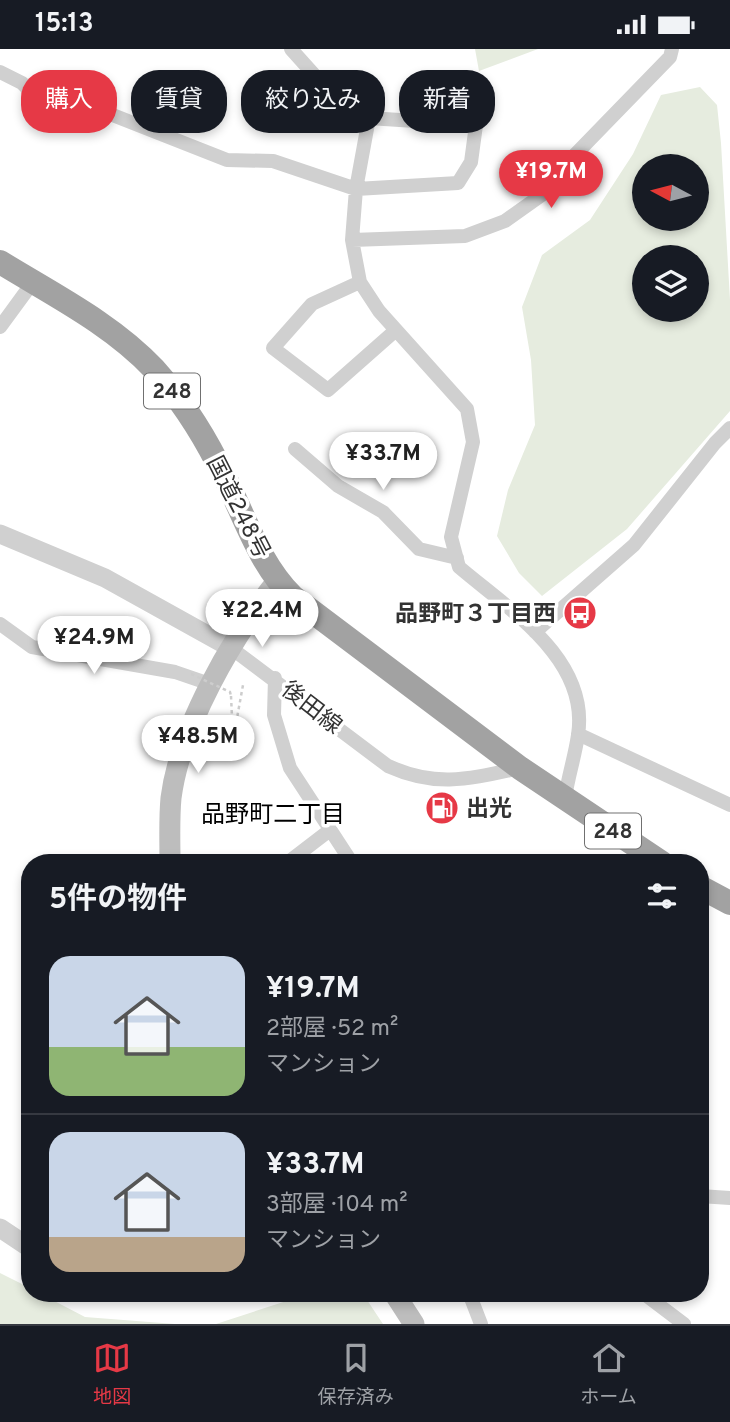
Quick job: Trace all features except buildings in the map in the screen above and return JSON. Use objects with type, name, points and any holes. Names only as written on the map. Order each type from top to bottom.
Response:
[{"type":"highway","name":"国道248号","points":[[0,262],[113,335],[152,367],[170,388],[218,464],[277,581],[293,597],[520,768],[648,854]]},
{"type":"highway","points":[[709,892],[730,903]]},
{"type":"main road","points":[[170,854],[172,797],[179,761],[210,684],[277,581]]},
{"type":"main road","points":[[400,1302],[414,1324]]},
{"type":"street","points":[[291,49],[310,70]]},
{"type":"street","points":[[352,240],[465,236],[505,221],[543,194],[568,162],[670,57],[672,49]]},
{"type":"street","points":[[0,72],[22,83],[39,100],[105,112],[227,160],[273,161],[356,189],[458,183],[471,162],[476,125],[385,119]]},
{"type":"street","points":[[366,133],[356,189],[352,240],[360,282],[396,330],[467,409],[473,442],[451,537],[459,567],[535,632],[567,671],[578,701],[578,734],[565,799]]},
{"type":"street","points":[[0,327],[33,282]]},
{"type":"street","points":[[360,282],[312,305],[273,348],[328,390],[396,330]]},
{"type":"street","points":[[535,632],[634,545],[730,428]]},
{"type":"street","points":[[295,449],[338,486],[383,512],[419,549],[457,558]]},
{"type":"street","name":"後田線","points":[[0,534],[105,578],[231,648],[275,678],[388,765],[413,777],[466,779],[520,768]]},
{"type":"street","points":[[0,624],[32,647],[175,672],[210,684]]},
{"type":"street","points":[[275,678],[274,715],[290,768],[346,854]]},
{"type":"street","points":[[578,734],[730,806]]},
{"type":"street","points":[[299,854],[330,830]]},
{"type":"street","points":[[709,1197],[730,1198]]},
{"type":"street","points":[[0,1228],[21,1242]]},
{"type":"street","points":[[472,1302],[481,1324]]},
{"type":"street","points":[[655,1302],[684,1324]]},
{"type":"path","points":[[191,674],[230,692],[232,716],[237,718],[243,685]]},
{"type":"shaded area","points":[[475,49],[538,49],[482,70],[479,70]]},
{"type":"shaded area","points":[[700,87],[717,105],[730,300],[730,411],[627,529],[542,596],[519,573],[497,536],[508,490],[535,425],[531,360],[522,307],[542,255],[590,220],[632,156],[632,231],[709,231],[709,154],[633,154],[661,95]]},
{"type":"shaded area","points":[[0,1273],[21,1284],[21,1302],[56,1302],[85,1317],[175,1324],[0,1324]]},
{"type":"shaded area","points":[[283,1302],[368,1302],[383,1324],[216,1324]]},
{"type":"place","name":"品野町３丁目西","points":[[580,613]]},
{"type":"place","name":"出光","points":[[442,808]]},
{"type":"district","name":"品野町二丁目","points":[[273,814]]}]
